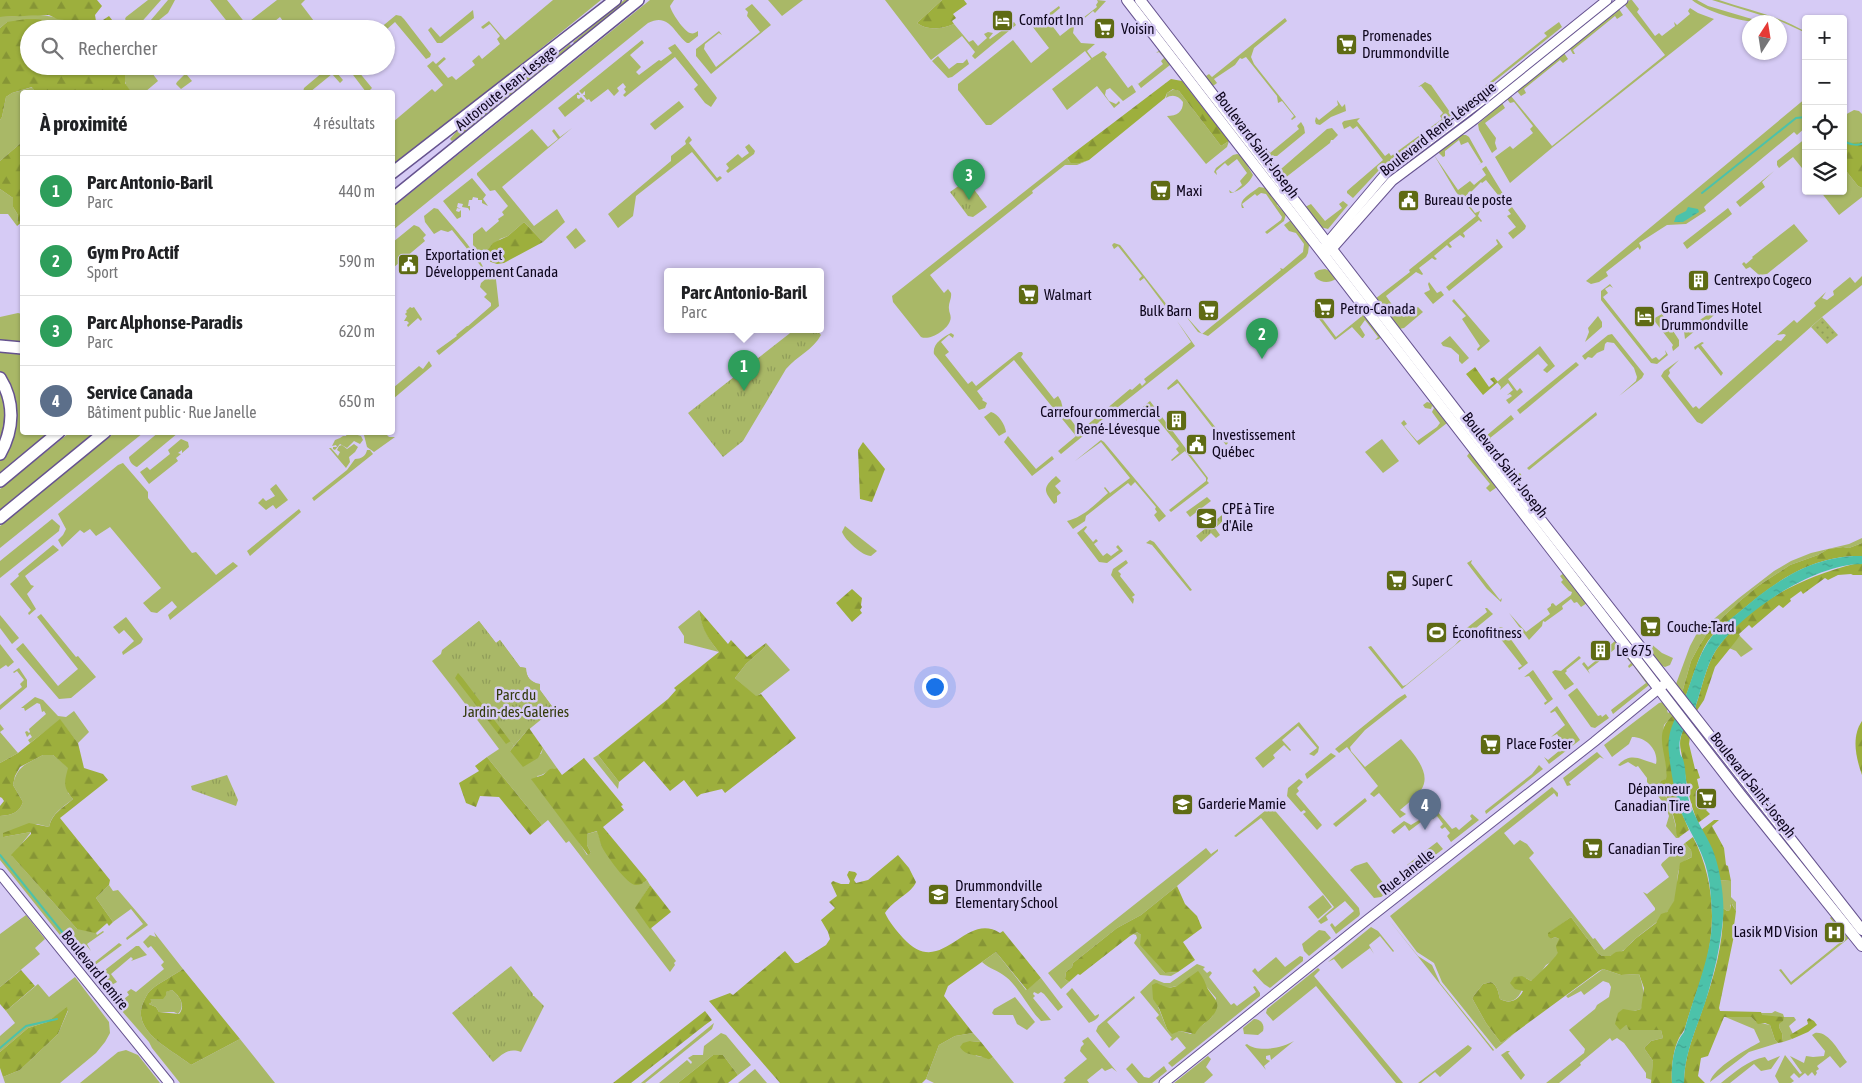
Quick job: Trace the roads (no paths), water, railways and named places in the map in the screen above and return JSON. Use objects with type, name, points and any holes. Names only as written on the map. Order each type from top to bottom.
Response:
[{"type":"highway","name":"Autoroute Jean-Lesage","points":[[395,171],[615,0]]},
{"type":"highway","name":"Autoroute Jean-Lesage","points":[[395,197],[638,0]]},
{"type":"highway","points":[[0,346],[20,348]]},
{"type":"highway","points":[[0,378],[8,395],[11,416],[8,435],[0,454]]},
{"type":"highway","points":[[0,480],[55,435]]},
{"type":"highway","points":[[0,518],[101,435]]},
{"type":"main road","name":"Boulevard Saint-Joseph","points":[[1127,0],[1327,249]]},
{"type":"main road","name":"Boulevard Saint-Joseph","points":[[1140,0],[1327,249],[1663,685],[1675,710],[1862,946]]},
{"type":"main road","name":"Boulevard René-Lévesque","points":[[1327,249],[1385,174],[1484,100],[1607,0]]},
{"type":"main road","name":"Boulevard René-Lévesque","points":[[1327,249],[1392,181],[1475,119],[1623,0]]},
{"type":"main road","name":"Boulevard Saint-Joseph","points":[[1663,685],[1681,700],[1862,930]]},
{"type":"main road","name":"Rue Janelle","points":[[1164,1083],[1663,685]]},
{"type":"main road","name":"Boulevard Lemire","points":[[0,874],[169,1083]]},
{"type":"water","points":[[1688,207],[1698,209],[1699,212],[1683,222],[1674,222],[1676,216],[1686,211]]},
{"type":"water","points":[[1862,556],[1862,564],[1843,566],[1802,581],[1781,592],[1743,620],[1716,650],[1704,677],[1693,716],[1683,731],[1680,754],[1684,764],[1688,798],[1715,856],[1721,883],[1723,911],[1722,930],[1716,961],[1705,1003],[1688,1052],[1684,1083],[1672,1083],[1672,1070],[1677,1043],[1684,1032],[1706,959],[1712,914],[1707,871],[1677,799],[1668,746],[1672,725],[1685,698],[1701,655],[1721,626],[1780,581],[1810,565],[1844,557]]},
{"type":"waterway","points":[[1702,193],[1796,118],[1802,117]]},
{"type":"waterway","points":[[1847,142],[1857,145],[1862,144]]},
{"type":"waterway","points":[[0,855],[75,948]]},
{"type":"waterway","points":[[0,1048],[26,1026],[57,1019]]},
{"type":"place","name":"Comfort Inn","points":[[1003,20]]},
{"type":"place","name":"Voisin","points":[[1105,29]]},
{"type":"place","name":"Promenades Drummondville","points":[[1346,45]]},
{"type":"place","name":"Maxi","points":[[1160,191]]},
{"type":"place","name":"Parc Alphonse-Paradis","points":[[969,200]]},
{"type":"place","name":"Bureau de poste","points":[[1408,200]]},
{"type":"place","name":"Exportation et Développement Canada","points":[[409,264]]},
{"type":"place","name":"Centrexpo Cogeco","points":[[1698,280]]},
{"type":"place","name":"Walmart","points":[[1028,295]]},
{"type":"place","name":"Petro-Canada","points":[[1324,309]]},
{"type":"place","name":"Bulk Barn","points":[[1208,311]]},
{"type":"place","name":"Grand Times Hotel Drummondville","points":[[1645,317]]},
{"type":"place","name":"Gym Pro Actif","points":[[1262,359]]},
{"type":"place","name":"Parc Antonio-Baril","points":[[744,391]]},
{"type":"place","name":"Carrefour commercial René-Lévesque","points":[[1176,421]]},
{"type":"place","name":"Investissement Québec","points":[[1196,444]]},
{"type":"place","name":"CPE à Tire d'Aile","points":[[1206,518]]},
{"type":"place","name":"Super C","points":[[1396,581]]},
{"type":"place","name":"Couche-Tard","points":[[1651,627]]},
{"type":"place","name":"Éconofitness","points":[[1436,633]]},
{"type":"place","name":"Le 675","points":[[1600,651]]},
{"type":"place","name":"Place Foster","points":[[1490,744]]},
{"type":"place","name":"Dépanneur Canadian Tire","points":[[1706,798]]},
{"type":"place","name":"Garderie Mamie","points":[[1182,804]]},
{"type":"place","name":"Service Canada","points":[[1425,830]]},
{"type":"place","name":"Canadian Tire","points":[[1592,849]]},
{"type":"place","name":"Drummondville Elementary School","points":[[939,895]]},
{"type":"place","name":"Lasik MD Vision","points":[[1834,932]]},
{"type":"park label","name":"Parc du Jardin-des-Galeries","points":[[516,704]]}]
